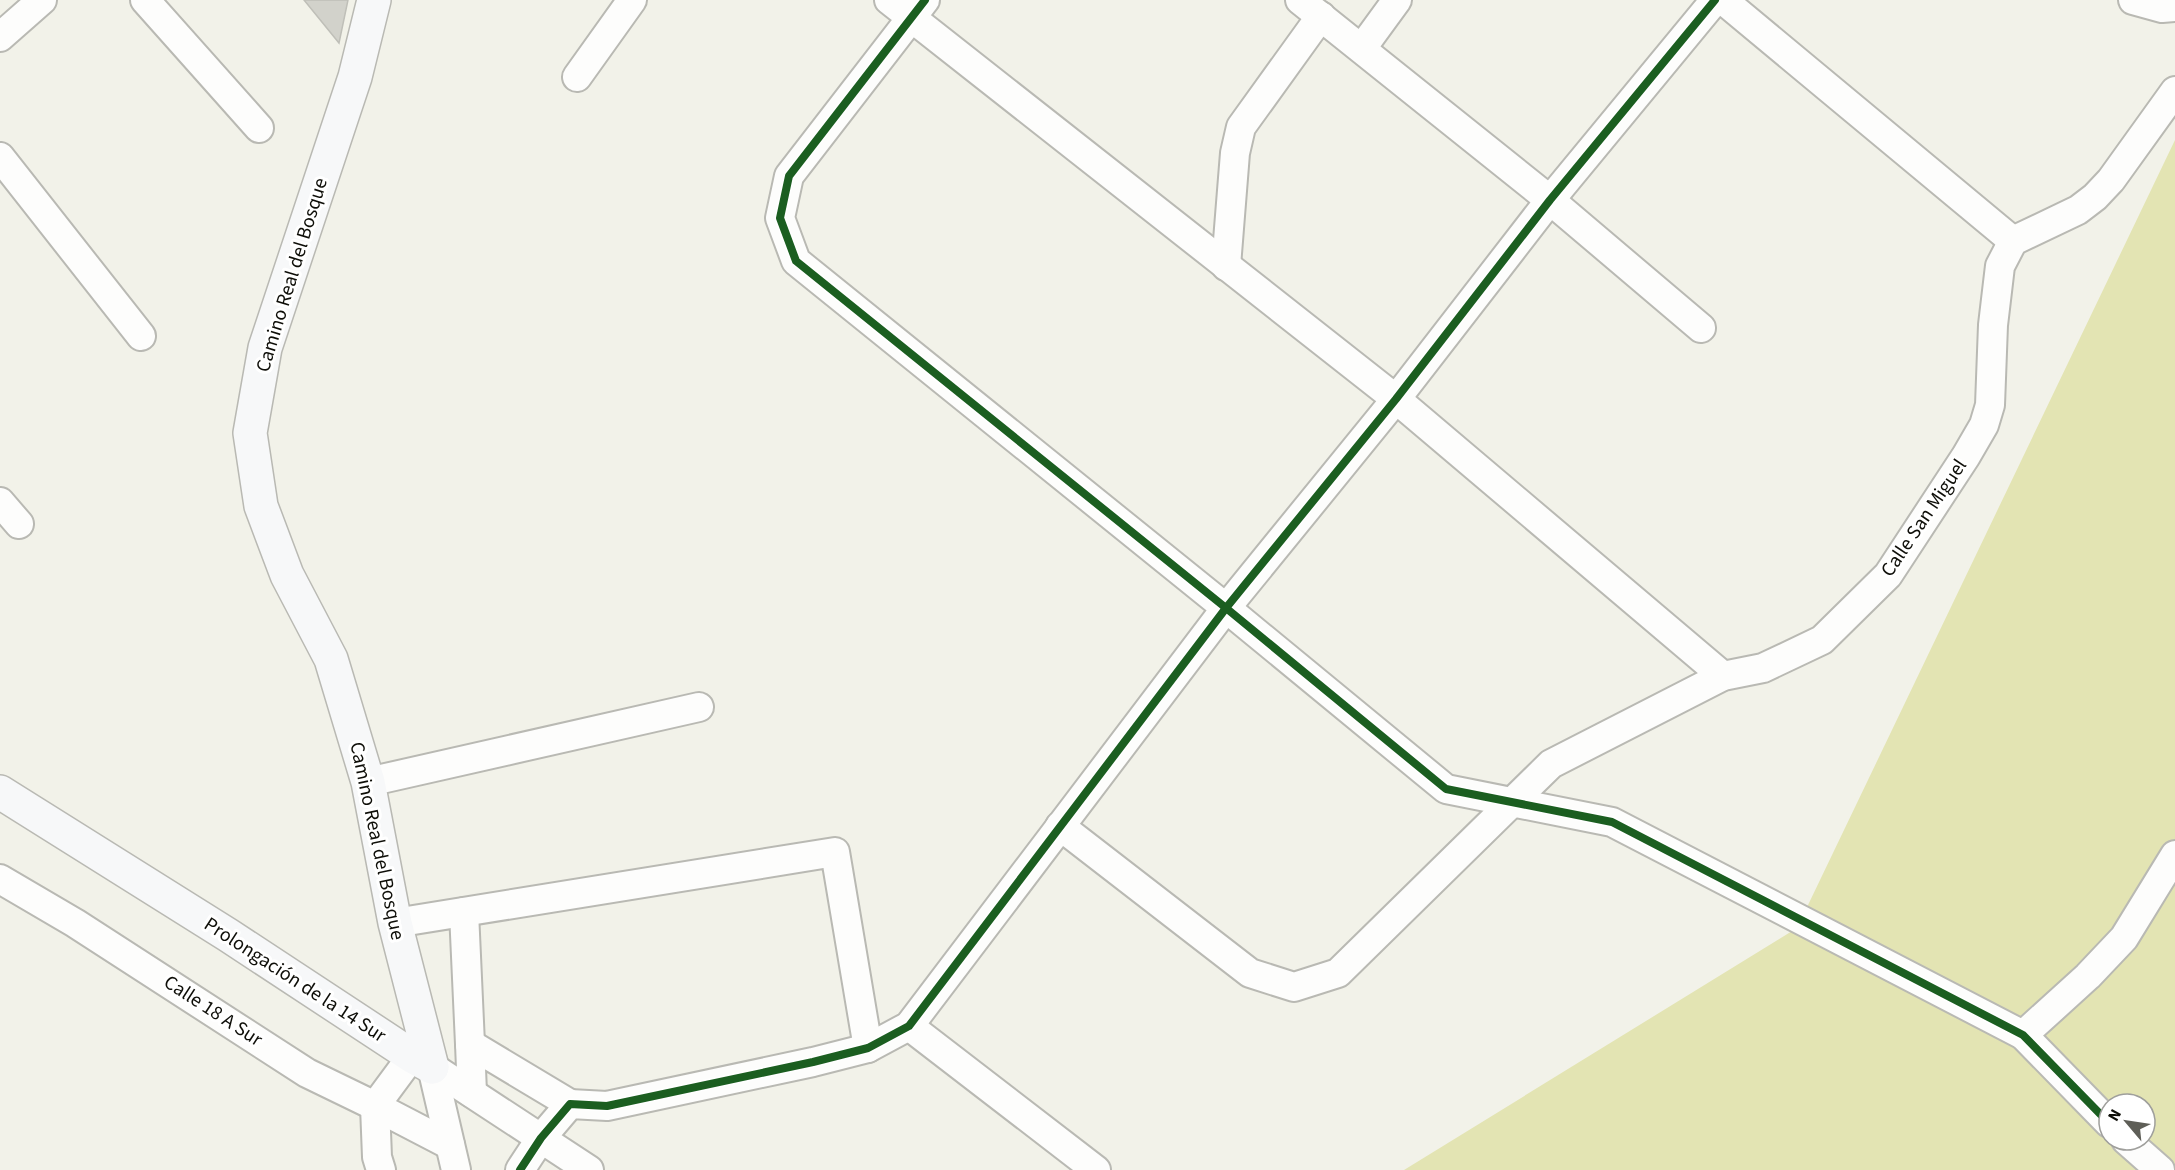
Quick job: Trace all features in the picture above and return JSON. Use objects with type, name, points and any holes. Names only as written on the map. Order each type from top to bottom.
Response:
[{"type":"street","points":[[0,37],[42,0]]},
{"type":"street","points":[[145,0],[259,128]]},
{"type":"street","name":"Camino Real del Bosque","points":[[374,0],[355,77],[265,348],[250,434],[261,506],[287,574],[331,659],[368,782],[422,1062]]},
{"type":"street","points":[[577,78],[632,0]]},
{"type":"street","points":[[889,0],[918,9],[1226,266],[1396,399],[1723,676]]},
{"type":"street","points":[[1362,48],[1397,0]]},
{"type":"street","points":[[470,1044],[570,1104],[607,1106],[868,1048],[909,1026],[1226,608],[1396,399],[1550,200],[1715,0]]},
{"type":"street","points":[[1724,0],[2013,241],[2078,210],[2095,197],[2111,180],[2175,91]]},
{"type":"street","points":[[2133,0],[2162,8],[2175,7]]},
{"type":"street","points":[[1226,266],[1235,153],[1241,127],[1310,8],[1550,200],[1701,327]]},
{"type":"street","points":[[918,9],[789,176],[780,218],[796,261],[1446,789],[1612,822],[2023,1035],[2097,1111]]},
{"type":"street","points":[[0,157],[141,336]]},
{"type":"street","name":"Calle San Miguel","points":[[1060,826],[1250,973],[1294,987],[1338,973],[1551,764],[1723,676],[1763,668],[1822,639],[1887,575],[1966,456],[1984,424],[1990,405],[1993,326],[2000,266],[2013,241]]},
{"type":"street","points":[[0,502],[19,524]]},
{"type":"street","points":[[368,782],[699,707]]},
{"type":"street","name":"Prolongación de la 14 Sur","points":[[0,792],[228,935],[589,1170]]},
{"type":"street","points":[[394,923],[835,852],[868,1048]]},
{"type":"street","points":[[2023,1035],[2088,976],[2124,938],[2175,855]]},
{"type":"street","name":"Calle 18 A Sur","points":[[0,879],[75,922],[307,1073],[375,1106],[453,1158]]},
{"type":"street","points":[[464,912],[472,1093]]},
{"type":"street","points":[[909,1026],[1096,1170]]},
{"type":"street","points":[[381,1170],[377,1157],[375,1106],[422,1062],[453,1158]]},
{"type":"street","points":[[520,1170],[541,1138],[570,1104]]},
{"type":"street","points":[[2140,1152],[2160,1170]]},
{"type":"green space","points":[[2175,140],[2175,1170],[1404,1170],[1797,928]]},
{"type":"building","points":[[304,0],[348,0],[339,43]]},
{"type":"cycle path","points":[[925,0],[789,176],[780,218],[796,261],[1446,789],[1612,822],[2023,1035],[2097,1111]]},
{"type":"cycle path","points":[[520,1170],[541,1138],[570,1104],[607,1106],[813,1062],[868,1048],[909,1026],[1226,608],[1396,399],[1550,200],[1715,0]]}]
